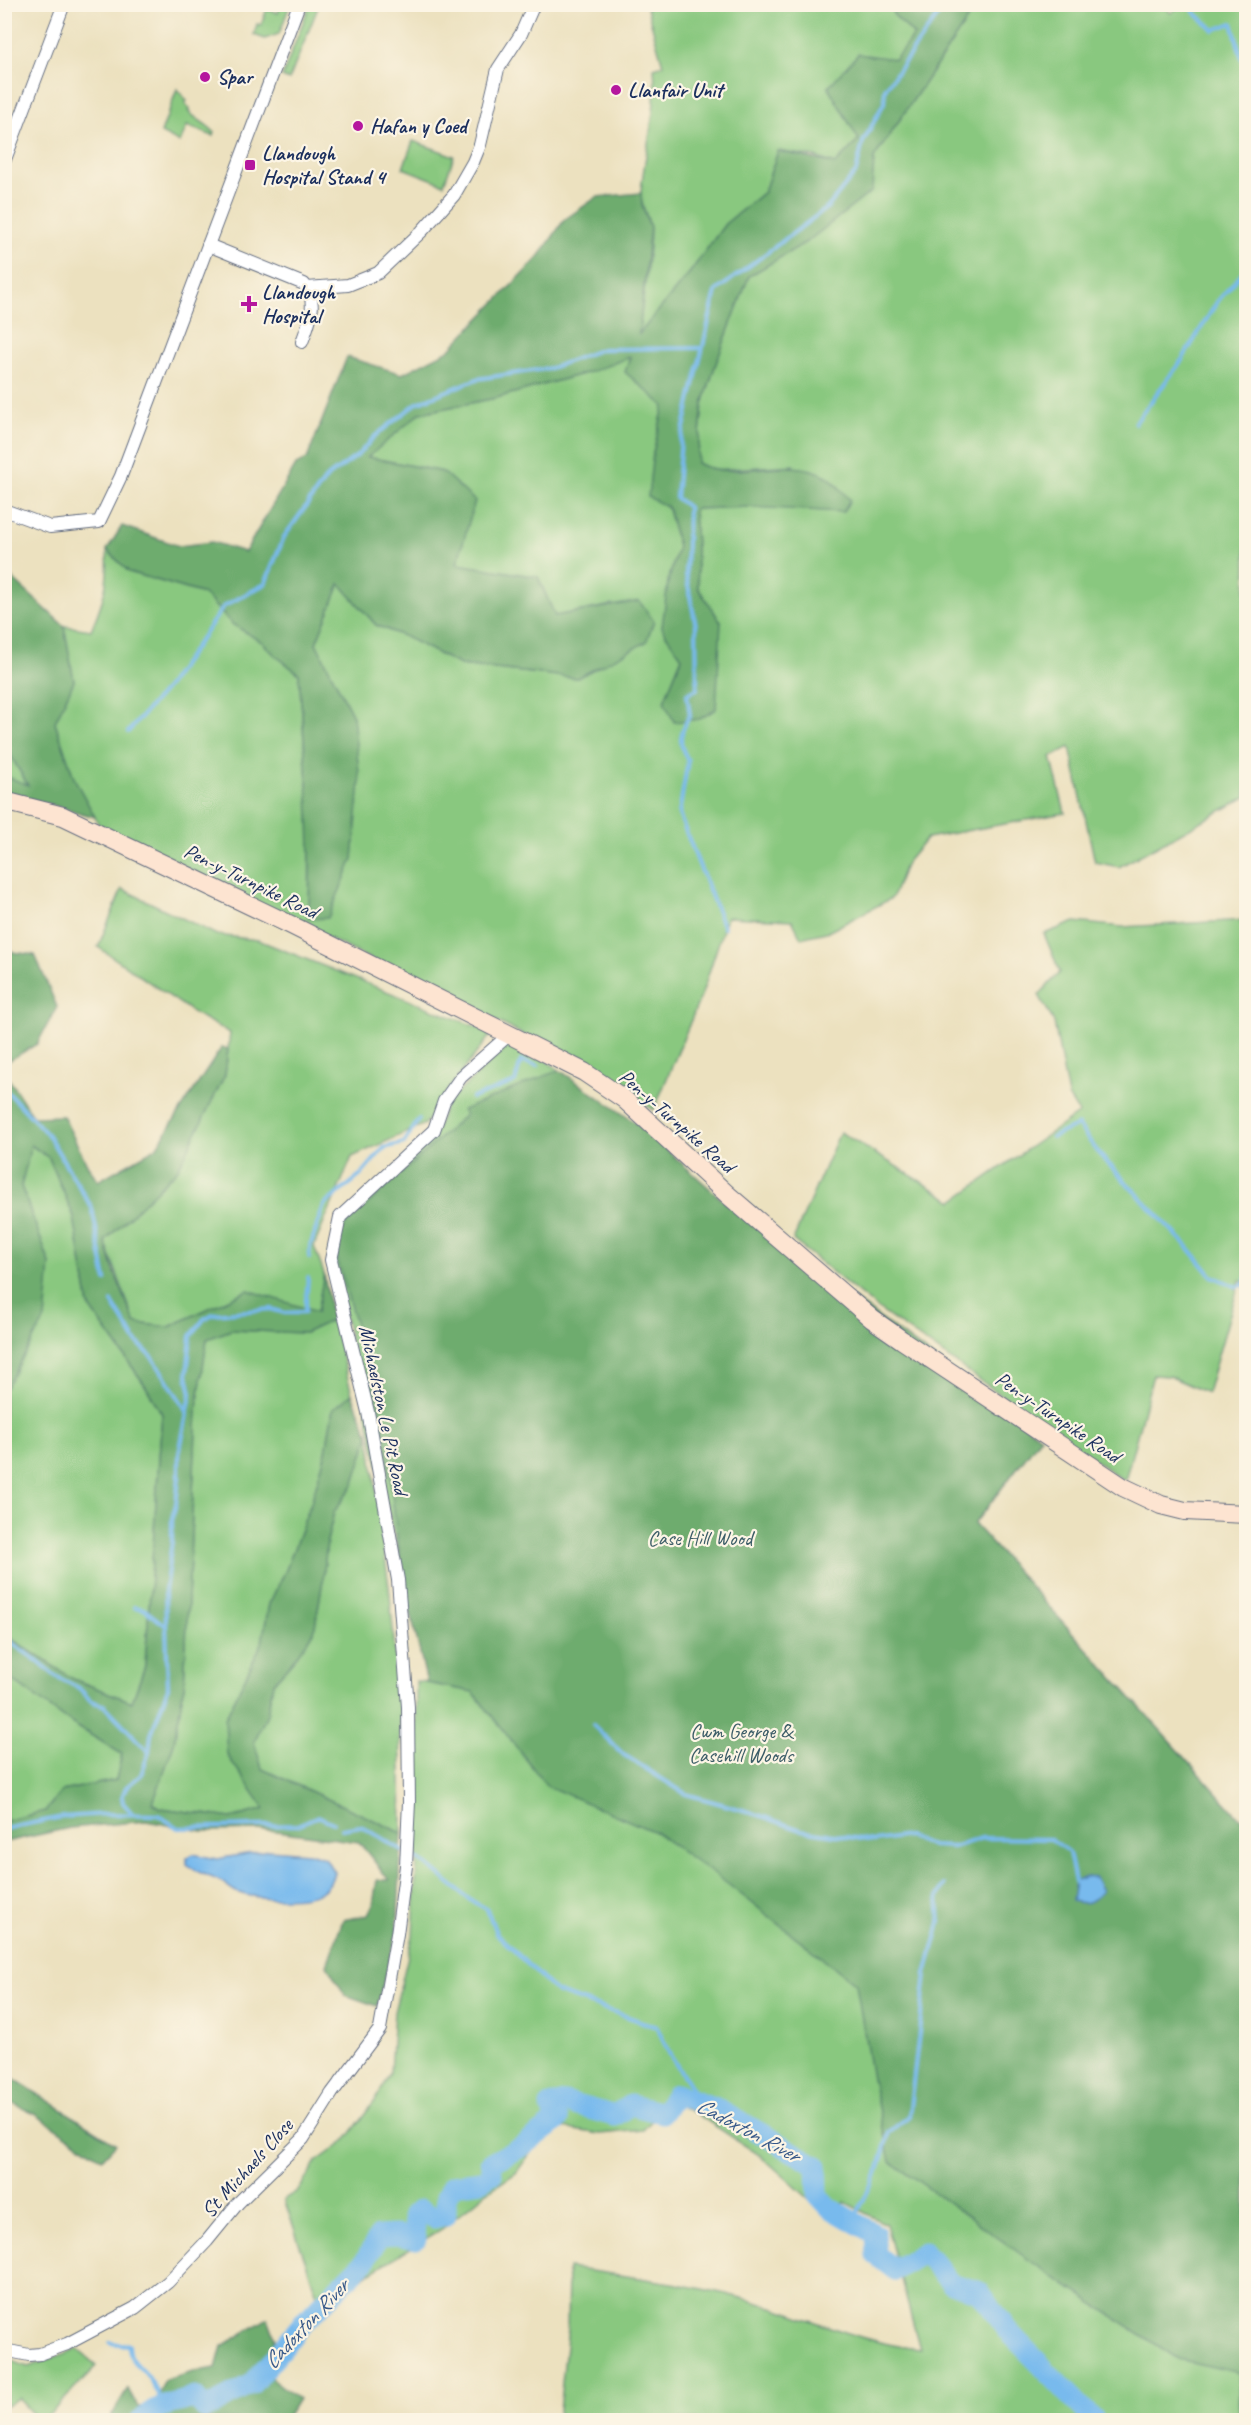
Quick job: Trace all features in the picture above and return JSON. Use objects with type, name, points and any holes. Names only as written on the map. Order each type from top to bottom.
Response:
[{"type":"street","points":[[4,162],[64,4]]},
{"type":"street","points":[[4,510],[50,527],[99,522],[121,476],[299,4]]},
{"type":"street","points":[[307,288],[348,285],[378,273],[422,231],[454,195],[480,145],[498,69],[521,34],[534,4]]},
{"type":"street","points":[[208,245],[299,280],[307,288],[312,307],[302,342]]},
{"type":"street","name":"Pen-y-Turnpike Road","points":[[4,801],[71,819],[511,1033],[584,1072],[624,1099],[728,1195],[872,1319],[1123,1487],[1161,1506],[1185,1511],[1246,1515]]},
{"type":"street","name":"Michaelston Le Pit Road","points":[[406,1866],[408,1707],[398,1580],[368,1412],[331,1260],[340,1217],[434,1131],[444,1101],[462,1077],[511,1033]]},
{"type":"street","name":"St Michaels Close","points":[[4,2350],[28,2355],[40,2354],[67,2344],[135,2308],[168,2282],[207,2241],[238,2203],[303,2139],[333,2093],[380,2029],[397,1934],[406,1866]]},
{"type":"green space","points":[[310,4],[319,5],[289,80],[282,77]]},
{"type":"green space","points":[[1162,4],[1171,13],[1181,5],[1246,5],[1246,797],[1119,867],[1095,862],[1070,747],[1051,757],[1065,813],[927,838],[906,863],[892,898],[830,931],[801,938],[792,920],[727,917],[703,991],[654,1110],[577,1061],[99,825],[74,778],[55,722],[74,681],[64,626],[91,630],[105,591],[107,550],[129,572],[204,594],[232,624],[262,642],[299,674],[310,821],[309,919],[353,716],[316,643],[340,583],[376,625],[408,638],[460,665],[577,678],[612,605],[555,616],[538,577],[457,564],[443,472],[367,457],[420,413],[496,398],[593,371],[631,356],[626,372],[665,406],[653,453],[678,547],[668,582],[664,632],[682,657],[664,701],[721,622],[698,588],[694,509],[749,507],[794,465],[711,470],[697,464],[703,404],[749,276],[808,241],[871,191],[874,158],[977,5]]},
{"type":"green space","points":[[281,5],[290,5],[279,34],[265,39],[254,35],[257,24],[261,25],[267,9],[278,13]]},
{"type":"green space","points":[[646,5],[892,5],[893,14],[914,35],[895,59],[859,140],[835,164],[815,157],[778,151],[764,192],[725,224],[691,271],[639,335],[650,230],[641,191],[653,114],[654,68],[663,65]]},
{"type":"green space","points":[[892,5],[977,5],[874,158],[872,191],[808,241],[749,276],[703,404],[697,463],[726,470],[794,467],[811,470],[830,478],[850,500],[843,512],[749,507],[694,509],[698,588],[721,622],[716,709],[700,719],[674,722],[664,701],[682,657],[662,627],[668,582],[678,547],[668,507],[648,497],[653,453],[664,406],[625,372],[630,357],[593,371],[496,398],[420,413],[368,457],[443,472],[475,501],[457,564],[538,577],[555,616],[639,601],[654,621],[646,642],[577,678],[460,665],[408,638],[376,625],[340,584],[316,643],[353,716],[360,782],[353,859],[328,918],[308,919],[309,827],[299,674],[262,642],[232,624],[204,594],[129,572],[107,550],[122,526],[179,546],[212,542],[245,552],[296,465],[307,459],[347,357],[402,374],[449,350],[539,257],[564,220],[597,197],[641,193],[642,205],[650,227],[639,334],[691,271],[725,224],[764,192],[778,151],[835,164],[859,140],[828,87],[858,54],[895,59],[914,35],[893,14]]},
{"type":"green space","points":[[177,89],[187,101],[185,103],[190,109],[188,111],[214,132],[213,136],[187,126],[180,143],[161,133]]},
{"type":"green space","points":[[413,141],[454,156],[444,184],[403,168]]},
{"type":"green space","points":[[4,571],[64,626],[74,681],[55,722],[74,778],[95,817],[5,792],[5,776],[28,785],[5,746]]},
{"type":"green space","points":[[5,746],[28,786],[5,776]]},
{"type":"green space","points":[[122,889],[217,935],[258,940],[492,1033],[425,1124],[352,1157],[314,1246],[324,1274],[317,1313],[248,1290],[169,1327],[135,1323],[105,1241],[116,1230],[225,1075],[230,1033],[194,1013],[98,947]]},
{"type":"green space","points":[[1246,920],[1246,1282],[1240,1280],[1207,1393],[1169,1376],[1153,1375],[1125,1481],[878,1309],[793,1240],[840,1132],[953,1201],[1079,1113],[1068,1096],[1054,1022],[1039,995],[1060,972],[1044,934],[1075,922],[1122,927]]},
{"type":"green space","points":[[5,951],[35,955],[57,1007],[37,1044],[5,1063]]},
{"type":"green space","name":"Case Hill Wood","points":[[508,1045],[529,1049],[640,1126],[737,1213],[1041,1437],[974,1524],[1246,1825],[1246,2420],[558,2420],[567,2337],[568,2268],[667,2282],[717,2292],[766,2305],[861,2337],[920,2349],[886,2224],[845,2202],[833,2220],[761,2156],[697,2114],[670,2101],[643,2130],[600,2134],[550,2126],[516,2173],[487,2192],[442,2229],[356,2281],[321,2306],[284,2199],[299,2190],[316,2162],[345,2141],[375,2101],[390,2073],[394,2012],[413,1936],[417,1861],[416,1681],[427,1682],[333,1264],[342,1218],[435,1133],[446,1104]]},
{"type":"green space","points":[[222,1047],[228,1049],[225,1075],[178,1169],[105,1241],[114,1271],[135,1323],[169,1327],[248,1290],[317,1312],[324,1274],[332,1320],[305,1333],[231,1330],[207,1339],[197,1408],[184,1686],[174,1743],[153,1803],[161,1808],[231,1818],[265,1809],[227,1755],[225,1719],[262,1643],[269,1604],[286,1570],[312,1500],[326,1452],[333,1409],[352,1394],[369,1436],[353,1485],[334,1512],[327,1541],[314,1632],[273,1683],[267,1714],[254,1742],[262,1769],[402,1833],[397,1933],[377,2006],[345,1995],[327,1965],[343,1920],[368,1915],[373,1905],[377,1880],[389,1880],[359,1842],[269,1830],[202,1831],[146,1821],[70,1828],[5,1842],[5,1821],[45,1811],[62,1791],[116,1780],[122,1754],[73,1724],[5,1675],[5,1635],[73,1679],[132,1702],[145,1666],[162,1414],[145,1385],[89,1306],[74,1217],[49,1158],[31,1145],[21,1186],[50,1264],[45,1319],[5,1389],[4,1071],[33,1117],[63,1116],[98,1181],[156,1148]]},
{"type":"green space","name":"Case Hill Wood","points":[[559,1070],[640,1126],[737,1213],[1041,1437],[974,1524],[1246,1825],[1246,2420],[1239,2420],[1240,2373],[1178,2359],[1046,2272],[890,2161],[872,2079],[856,1984],[729,1885],[655,1832],[547,1786],[473,1692],[427,1683],[402,1575],[385,1438],[375,1391],[337,1259],[338,1236],[346,1224],[465,1115],[462,1110]]},
{"type":"green space","points":[[30,1145],[49,1158],[74,1217],[89,1306],[145,1385],[162,1414],[145,1666],[132,1702],[73,1679],[5,1635],[4,1389],[15,1371],[50,1264],[21,1186]]},
{"type":"green space","points":[[332,1320],[352,1394],[333,1409],[326,1452],[312,1500],[286,1570],[269,1604],[262,1643],[225,1719],[266,1809],[231,1818],[161,1808],[153,1803],[174,1743],[184,1686],[197,1408],[207,1339],[231,1330],[305,1333]]},
{"type":"green space","points":[[369,1436],[390,1595],[400,1713],[402,1833],[262,1769],[254,1742],[267,1714],[273,1683],[314,1632],[327,1541],[334,1512],[353,1485]]},
{"type":"green space","points":[[5,1675],[73,1724],[122,1754],[116,1780],[62,1791],[45,1811],[5,1821]]},
{"type":"green space","points":[[5,2073],[116,2144],[102,2159],[35,2114],[5,2100]]},
{"type":"green space","points":[[268,2318],[275,2337],[270,2377],[298,2399],[285,2420],[109,2420],[128,2389],[138,2407],[154,2406],[165,2380],[216,2368],[222,2346]]},
{"type":"green space","points":[[77,2349],[97,2366],[44,2420],[38,2420],[18,2398],[5,2407],[5,2358],[28,2367]]},
{"type":"water","points":[[269,1850],[309,1853],[325,1858],[334,1872],[330,1883],[322,1891],[305,1896],[257,1897],[236,1892],[187,1864],[187,1858],[193,1854],[217,1859]]},
{"type":"water","points":[[1086,1877],[1095,1878],[1102,1891],[1089,1902],[1072,1901],[1075,1882]]},
{"type":"waterway","points":[[724,928],[679,814],[688,760],[681,743],[682,732],[690,715],[687,694],[697,689],[696,626],[686,575],[688,507],[676,498],[681,440],[716,291],[828,207],[856,172],[863,142],[884,103],[885,89],[946,4]]},
{"type":"waterway","points":[[1189,4],[1195,13],[1214,30],[1232,23],[1242,59],[1246,62]]},
{"type":"waterway","points":[[1135,423],[1182,360],[1217,302],[1246,268]]},
{"type":"waterway","points":[[128,732],[167,687],[224,606],[265,584],[284,537],[327,477],[357,456],[375,436],[417,403],[477,379],[551,368],[602,349],[702,348]]},
{"type":"waterway","points":[[472,1098],[515,1082],[521,1061],[538,1066]]},
{"type":"waterway","points":[[4,1088],[48,1135],[92,1208],[106,1280]]},
{"type":"waterway","points":[[309,1258],[310,1247],[324,1205],[361,1175],[384,1148],[404,1143],[419,1119]]},
{"type":"waterway","points":[[1052,1137],[1078,1125],[1100,1155],[1188,1247],[1212,1276],[1237,1287],[1246,1283]]},
{"type":"waterway","points":[[133,1814],[123,1803],[122,1797],[126,1787],[141,1775],[149,1752],[151,1734],[168,1688],[165,1591],[172,1541],[172,1518],[179,1477],[179,1454],[191,1394],[187,1375],[191,1336],[204,1319],[213,1314],[271,1309],[285,1313],[305,1312],[308,1278]]},
{"type":"waterway","points":[[1246,1279],[1246,1293]]},
{"type":"waterway","points":[[112,1302],[135,1340],[153,1358],[187,1411]]},
{"type":"waterway","points":[[134,1607],[144,1609],[166,1626]]},
{"type":"waterway","points":[[4,1638],[57,1677],[79,1688],[91,1701],[105,1706],[148,1751]]},
{"type":"waterway","points":[[593,1725],[624,1755],[686,1794],[750,1812],[801,1830],[874,1841],[908,1836],[932,1846],[953,1847],[982,1838],[1051,1839],[1069,1852],[1075,1882]]},
{"type":"waterway","points":[[4,1829],[62,1817],[106,1814],[158,1815],[178,1828],[298,1825],[318,1816],[333,1823]]},
{"type":"waterway","points":[[342,1829],[361,1826],[403,1851]]},
{"type":"waterway","points":[[410,1855],[426,1864],[470,1900],[487,1909],[496,1933],[556,1992],[657,2027],[670,2055],[701,2103]]},
{"type":"waterway","points":[[853,2222],[879,2168],[889,2132],[909,2116],[926,1974],[940,1923],[938,1896],[944,1885]]},
{"type":"waterway","name":"Cadoxton River","points":[[141,2420],[160,2407],[195,2397],[205,2409],[252,2384],[303,2323],[365,2261],[379,2236],[396,2235],[416,2239],[413,2215],[421,2210],[434,2218],[446,2215],[446,2197],[453,2185],[481,2181],[492,2174],[491,2163],[525,2145],[558,2120],[550,2106],[564,2102],[615,2116],[630,2105],[662,2113],[676,2094],[721,2110],[817,2166],[818,2195],[830,2208],[875,2234],[876,2255],[895,2270],[924,2252],[951,2283],[980,2292],[1008,2331],[1094,2420]]},
{"type":"waterway","points":[[110,2343],[129,2345],[132,2358],[149,2377],[163,2404]]},
{"type":"place","name":"Spar","points":[[205,77]]},
{"type":"place","name":"Llanfair Unit","points":[[616,90]]},
{"type":"place","name":"Hafan y Coed","points":[[358,126]]},
{"type":"place","name":"Llandough Hospital Stand 4","points":[[250,165]]},
{"type":"place","name":"Llandough Hospital","points":[[249,304]]},
{"type":"park label","name":"Cwm George & Casehill Woods","points":[[741,1743]]}]
